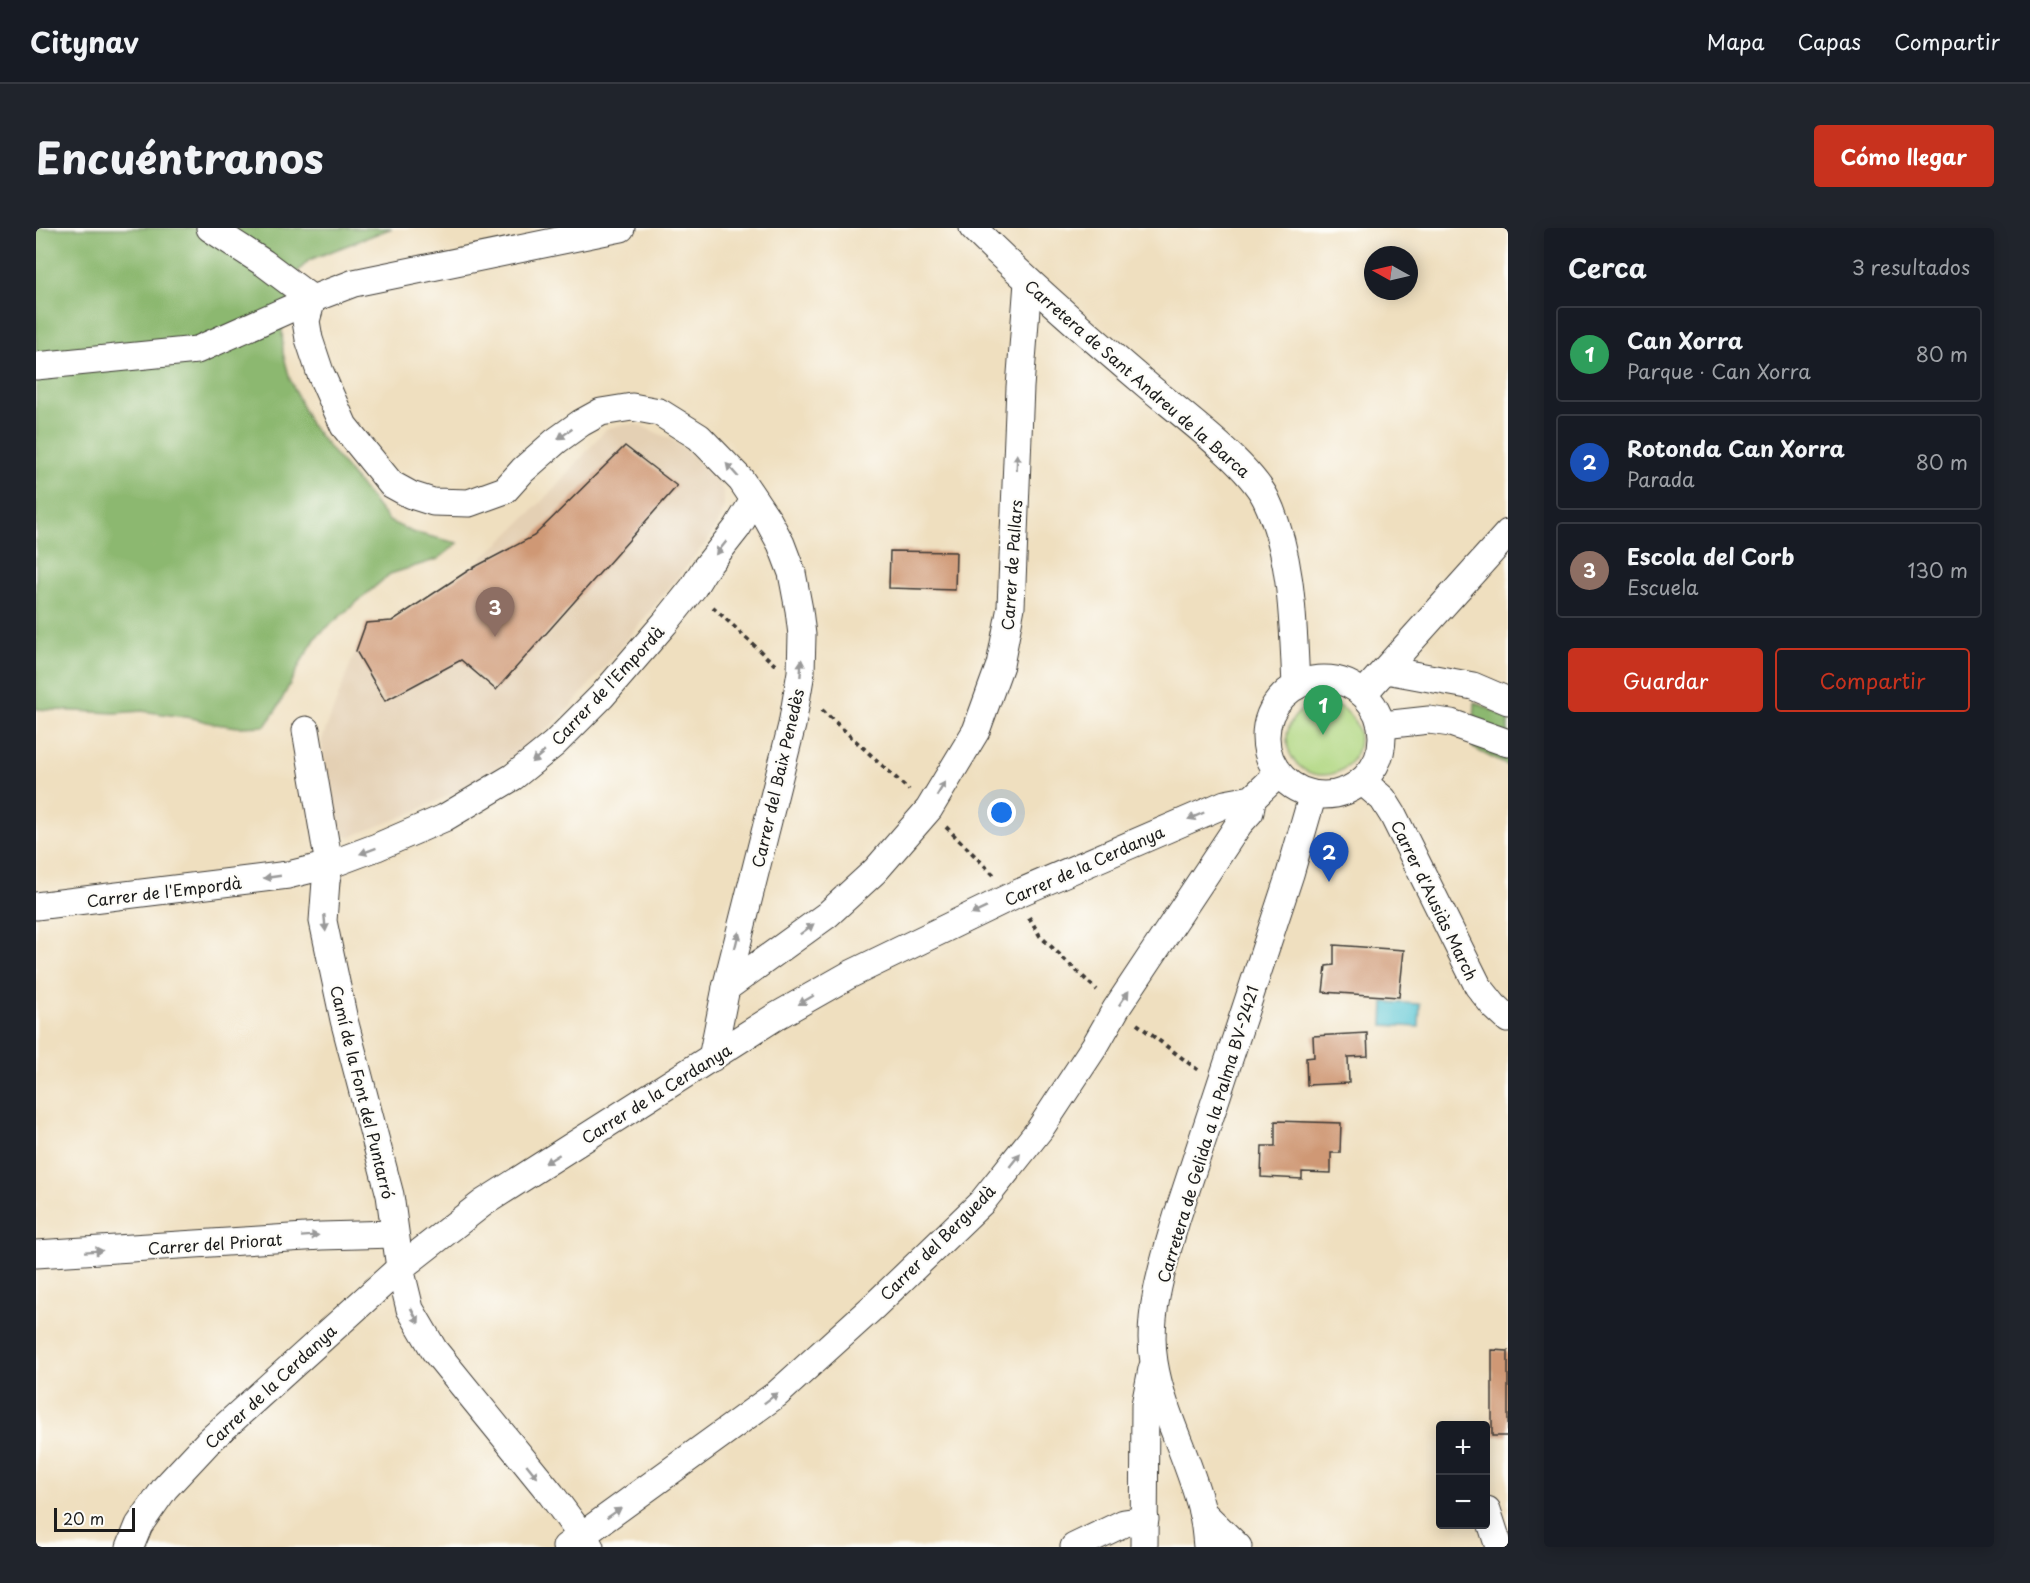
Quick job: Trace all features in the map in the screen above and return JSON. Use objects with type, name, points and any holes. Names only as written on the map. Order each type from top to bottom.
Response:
[{"type":"street","points":[[210,228],[264,263],[312,299]]},
{"type":"street","points":[[36,366],[197,351],[312,299],[354,283],[621,228]]},
{"type":"street","name":"Carretera de Sant Andreu de la Barca","points":[[973,228],[1028,282],[1225,452],[1254,480],[1265,497],[1285,561],[1292,618],[1296,686]]},
{"type":"street","name":"Carrer de Pallars","points":[[726,988],[827,915],[876,871],[929,809],[976,731],[1000,665],[1011,607],[1020,387],[1028,282]]},
{"type":"street","name":"Carrer del Baix Penedès","points":[[312,299],[306,321],[309,339],[320,372],[344,426],[391,484],[411,495],[433,502],[469,504],[505,490],[523,470],[581,423],[601,412],[632,406],[659,412],[699,437],[741,480],[781,544],[792,573],[802,635],[801,672],[792,725],[775,799],[726,988],[712,1058]]},
{"type":"street","name":"Carrer de l'Empordà","points":[[36,906],[288,875],[329,865],[444,818],[513,777],[554,744],[602,696],[693,588],[737,528],[754,500]]},
{"type":"street","points":[[1364,693],[1508,533]]},
{"type":"street","points":[[1386,669],[1473,686],[1508,701]]},
{"type":"street","points":[[1330,680],[1364,693],[1376,707],[1383,724],[1383,739],[1381,756],[1374,769],[1362,781],[1347,790],[1330,794],[1313,794],[1293,787],[1277,775],[1269,762],[1265,743],[1273,708],[1284,694],[1296,686],[1312,681],[1330,680]]},
{"type":"street","points":[[1383,724],[1429,720],[1451,723],[1508,743]]},
{"type":"street","name":"Camí de la Font del Puntarró","points":[[306,729],[329,865],[323,921],[344,1020],[390,1195],[394,1234],[410,1310],[434,1350],[579,1543]]},
{"type":"street","name":"Carrer de la Cerdanya","points":[[130,1547],[139,1525],[165,1488],[208,1441],[400,1268],[483,1203],[775,1017],[849,975],[1014,895],[1232,814],[1277,775]]},
{"type":"street","name":"Carrer d'Ausiàs March","points":[[1362,781],[1383,799],[1393,815],[1478,987],[1508,1019]]},
{"type":"street","name":"Carretera de Gelida a la Palma BV-2421","points":[[1207,1547],[1203,1512],[1163,1399],[1154,1361],[1157,1295],[1166,1256],[1290,874],[1313,794]]},
{"type":"street","name":"Carrer del Berguedà","points":[[579,1543],[777,1394],[873,1307],[982,1202],[1040,1129],[1096,1044],[1232,814]]},
{"type":"street","name":"Carrer del Priorat","points":[[36,1254],[321,1236],[394,1234]]},
{"type":"street","points":[[1144,1547],[1145,1405],[1154,1361]]},
{"type":"street","points":[[1203,1512],[1238,1547]]},
{"type":"street","points":[[1490,1519],[1499,1547]]},
{"type":"street","points":[[1074,1547],[1124,1523],[1145,1520]]},
{"type":"path","points":[[693,588],[929,809],[1014,895],[1040,936],[1116,1009],[1220,1087]]},
{"type":"shaded area","points":[[637,424],[673,440],[690,453],[719,482],[724,493],[724,506],[708,540],[564,714],[533,742],[488,774],[450,795],[350,837],[340,834],[335,828],[321,742],[366,623],[392,621],[469,570],[556,487],[606,429]]},
{"type":"green space","points":[[36,228],[392,228],[309,260],[292,278],[282,326],[283,353],[290,379],[310,424],[389,521],[412,532],[458,543],[438,559],[390,574],[317,636],[265,726],[238,727],[142,711],[115,713],[36,709]]},
{"type":"green space","points":[[1475,702],[1508,718],[1508,766],[1473,748]]},
{"type":"green space","points":[[1330,703],[1349,713],[1357,725],[1359,739],[1357,753],[1349,765],[1337,773],[1316,775],[1297,765],[1289,753],[1287,732],[1297,713],[1309,705]]},
{"type":"water","points":[[1384,1002],[1420,1004],[1419,1027],[1383,1025]]},
{"type":"building","points":[[625,446],[677,486],[496,690],[461,660],[385,701],[356,651],[366,623],[392,621],[469,570],[534,536]]},
{"type":"building","points":[[890,551],[956,552],[955,590],[889,588]]},
{"type":"building","points":[[1334,945],[1404,950],[1399,997],[1323,992],[1326,966],[1334,965]]},
{"type":"building","points":[[1367,1033],[1368,1056],[1348,1057],[1349,1083],[1307,1085],[1306,1058],[1314,1057],[1313,1036]]},
{"type":"building","points":[[1275,1121],[1341,1123],[1340,1153],[1331,1153],[1331,1173],[1302,1172],[1302,1179],[1261,1177],[1262,1146],[1275,1146]]},
{"type":"building","points":[[1492,1350],[1508,1351],[1508,1436],[1492,1436]]},
{"type":"place","name":"Escola del Corb","points":[[495,637]]},
{"type":"place","name":"Can Xorra","points":[[1323,735]]},
{"type":"place","name":"Rotonda Can Xorra","points":[[1329,882]]}]
